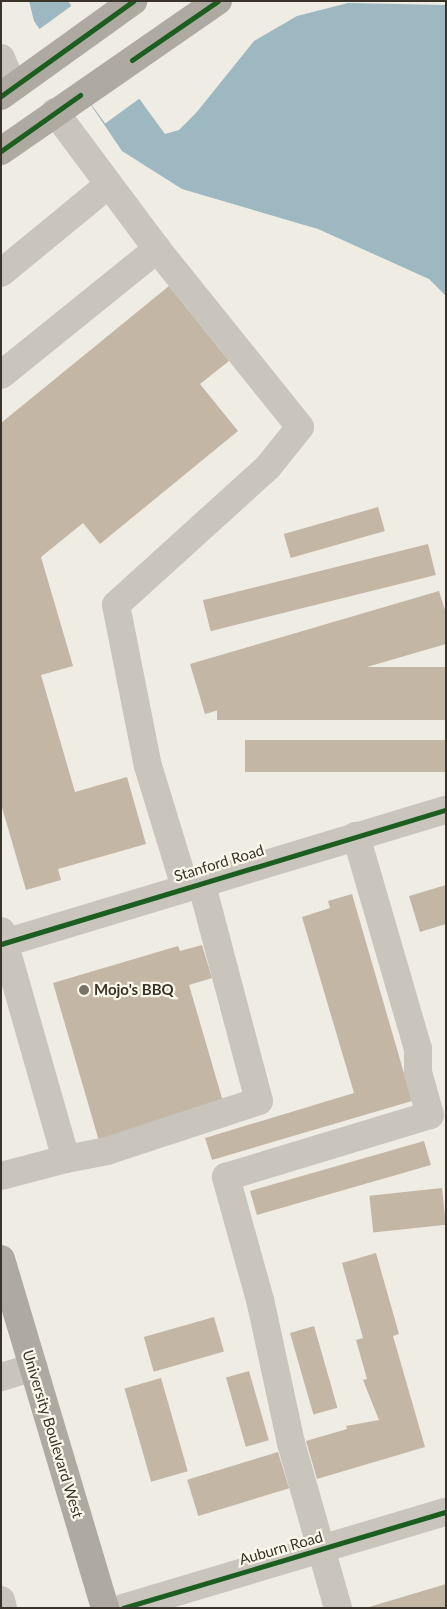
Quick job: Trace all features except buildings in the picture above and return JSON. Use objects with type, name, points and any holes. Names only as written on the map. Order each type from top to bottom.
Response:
[{"type":"main road","points":[[7,91],[133,1]]},
{"type":"main road","points":[[1,151],[218,1]]},
{"type":"main road","name":"University Boulevard West","points":[[1,1259],[105,1608]]},
{"type":"street","points":[[1,58],[7,91]]},
{"type":"street","points":[[1,1176],[66,1159],[107,1151],[258,1101],[193,884],[148,766],[116,605],[268,467],[300,427],[157,249],[55,112]]},
{"type":"street","points":[[1,273],[108,185]]},
{"type":"street","points":[[1,375],[157,249]]},
{"type":"street","name":"Stanford Road","points":[[2,939],[446,810]]},
{"type":"street","points":[[338,1608],[321,1549],[226,1177],[438,1122],[418,1072],[418,1049],[356,836]]},
{"type":"street","points":[[2,939],[66,1159]]},
{"type":"street","points":[[1,1377],[33,1366]]},
{"type":"street","name":"Auburn Road","points":[[123,1608],[446,1512]]},
{"type":"street","points":[[1,1600],[4,1608]]},
{"type":"water","points":[[29,1],[68,1],[165,134],[179,130],[196,113],[254,41],[297,16],[348,3],[446,5],[446,296],[429,279],[318,229],[182,189],[122,151],[34,21]]},
{"type":"pier","points":[[74,4],[142,97],[105,123],[38,30]]},
{"type":"cycle path","points":[[1,96],[133,1]]},
{"type":"cycle path","points":[[132,60],[218,1]]},
{"type":"cycle path","points":[[1,151],[80,95]]},
{"type":"cycle path","points":[[1,944],[446,810]]},
{"type":"cycle path","points":[[123,1608],[446,1512]]},
{"type":"place","name":"Mojo's BBQ","points":[[84,990]]}]
